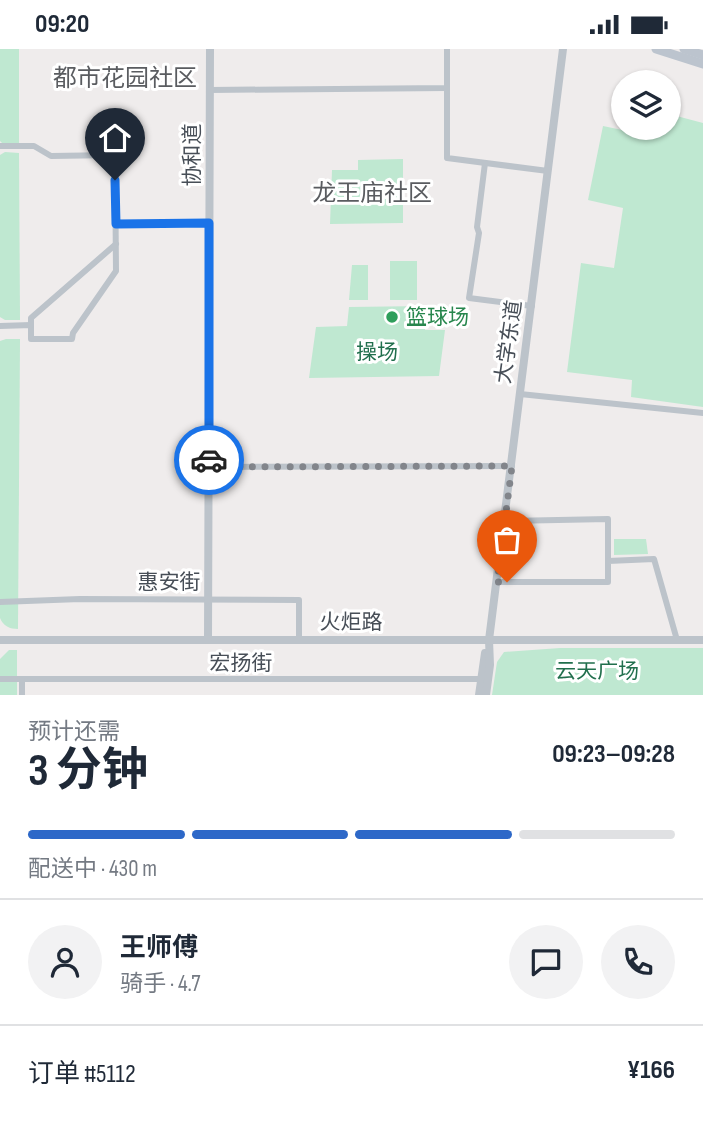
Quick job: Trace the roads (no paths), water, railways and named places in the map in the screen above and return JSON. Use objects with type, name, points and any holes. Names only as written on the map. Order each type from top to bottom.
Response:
[{"type":"main road","points":[[656,49],[703,64]]},
{"type":"main road","points":[[684,49],[703,55]]},
{"type":"street","name":"协和道","points":[[208,640],[210,49]]},
{"type":"street","points":[[447,49],[447,158],[548,171]]},
{"type":"street","name":"大学东道","points":[[480,695],[512,466],[563,49]]},
{"type":"street","points":[[210,90],[447,88]]},
{"type":"street","points":[[0,146],[34,146],[51,156],[115,155],[116,224],[116,244],[116,271],[73,333],[72,339],[31,339],[31,318],[116,244]]},
{"type":"street","points":[[485,163],[477,227],[479,233],[469,298],[531,306]]},
{"type":"street","points":[[116,224],[209,223]]},
{"type":"street","points":[[0,326],[31,325]]},
{"type":"street","points":[[520,394],[703,412]]},
{"type":"street","points":[[209,467],[512,466]]},
{"type":"street","points":[[497,582],[608,582],[608,519],[505,520]]},
{"type":"street","points":[[608,561],[654,559],[677,640]]},
{"type":"street","name":"惠安街","points":[[0,602],[61,599],[299,600],[299,640]]},
{"type":"street","name":"火炬路","points":[[0,640],[703,640]]},
{"type":"street","name":"大学东道","points":[[486,695],[489,640]]},
{"type":"street","name":"宏扬街","points":[[0,679],[481,679]]},
{"type":"street","points":[[22,680],[22,695]]},
{"type":"place","name":"篮球场","points":[[392,317]]},
{"type":"district","name":"都市花园社区","points":[[125,78]]},
{"type":"district","name":"龙王庙社区","points":[[372,193]]},
{"type":"park label","name":"操场","points":[[377,352]]},
{"type":"park label","name":"云天广场","points":[[597,671]]}]
